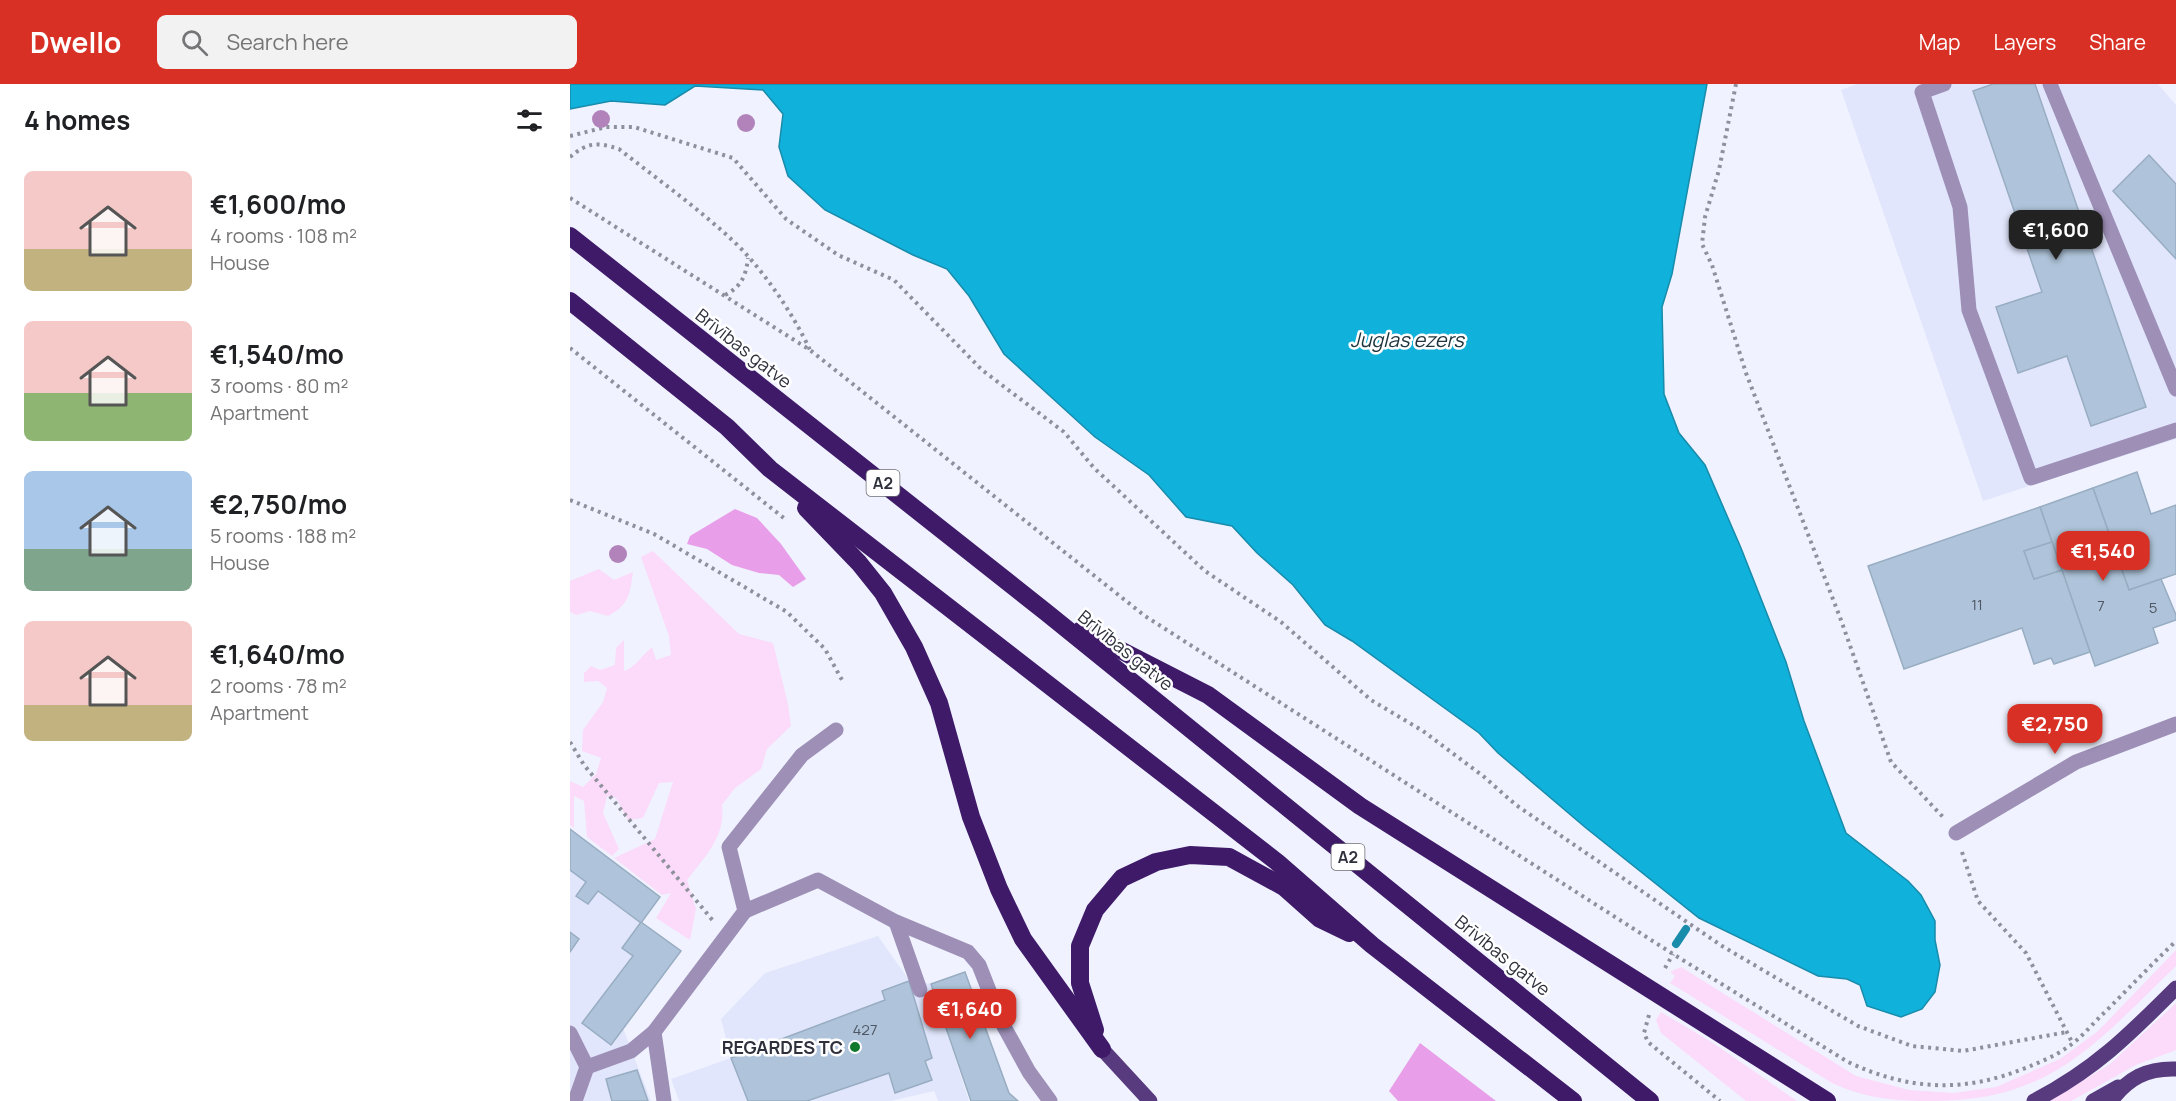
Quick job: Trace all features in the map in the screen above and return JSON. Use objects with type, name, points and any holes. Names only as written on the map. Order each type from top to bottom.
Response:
[{"type":"highway","name":"Brīvības gatve","points":[[570,236],[1047,613],[1650,1101]]},
{"type":"highway","points":[[570,302],[727,427],[859,563],[883,593],[914,647],[939,703],[970,817],[999,889],[1023,939],[1102,1049]]},
{"type":"highway","points":[[770,469],[1277,861],[1372,945],[1573,1101]]},
{"type":"highway","points":[[1047,613],[1208,694],[1360,806],[1827,1101]]},
{"type":"highway","points":[[1102,1049],[1080,983],[1080,946],[1095,910],[1122,878],[1156,862],[1190,855],[1229,857],[1284,887],[1320,919],[1372,945]]},
{"type":"main road","points":[[2034,1101],[2078,1076],[2113,1051],[2176,988]]},
{"type":"main road","points":[[1102,1049],[1150,1101]]},
{"type":"main road","points":[[2093,1101],[2131,1079],[2160,1069],[2176,1060]]},
{"type":"main road","points":[[2160,1069],[2176,1069]]},
{"type":"main road","points":[[2111,1101],[2131,1079]]},
{"type":"street","points":[[1944,84],[1922,92],[1960,207],[1968,310],[2031,478],[2176,430]]},
{"type":"street","points":[[2050,84],[2176,389]]},
{"type":"street","points":[[1956,833],[2076,762],[2176,724]]},
{"type":"street","points":[[745,911],[729,846],[801,755],[836,730]]},
{"type":"street","points":[[587,1067],[631,1051],[654,1032],[724,935],[745,911],[819,880],[896,922],[968,952],[979,965],[1007,1031],[1029,1072],[1050,1101]]},
{"type":"street","points":[[896,922],[920,990]]},
{"type":"street","points":[[654,1032],[664,1101]]},
{"type":"street","points":[[570,1034],[587,1067],[575,1101]]},
{"type":"path","points":[[1736,84],[1719,170],[1705,217],[1702,244],[1712,265],[1746,374],[1841,620],[1891,762],[1903,778],[1923,793],[1956,833],[1978,901],[2026,953],[2073,1044]]},
{"type":"path","points":[[570,135],[606,127],[634,127],[733,158],[786,219],[837,255],[894,280],[982,370],[1064,432],[1094,468],[1205,571],[1281,622],[1371,700],[1423,731],[1483,776],[1516,805],[1722,946],[1858,1026],[1912,1046],[1963,1051],[2067,1032]]},
{"type":"path","points":[[570,158],[579,150],[598,143],[619,149],[730,238],[748,257],[800,328],[810,350]]},
{"type":"path","points":[[570,198],[810,350],[1145,615],[1673,954],[1848,1062],[1874,1074],[1907,1083],[1948,1086],[1977,1084],[2035,1064],[2073,1044],[2176,941]]},
{"type":"path","points":[[724,296],[740,285],[745,277],[748,257]]},
{"type":"path","points":[[570,348],[790,523]]},
{"type":"path","points":[[570,500],[654,534],[788,612],[825,649],[842,680]]},
{"type":"path","points":[[570,742],[584,765],[724,935]]},
{"type":"path","points":[[1665,968],[1673,954]]},
{"type":"path","points":[[1649,1015],[1644,1033],[1648,1042],[1720,1101]]},
{"type":"shaded area","points":[[1857,84],[2158,84],[2176,105],[2176,439],[1983,501],[1841,90]]},
{"type":"shaded area","points":[[735,509],[757,518],[781,544],[806,579],[793,587],[779,575],[759,573],[732,565],[707,549],[687,544],[690,536]]},
{"type":"shaded area","points":[[653,551],[739,634],[773,643],[791,726],[767,749],[761,769],[735,788],[722,805],[721,827],[713,846],[687,880],[696,909],[690,940],[656,918],[671,893],[662,895],[614,858],[655,839],[673,782],[659,783],[643,818],[628,820],[616,798],[607,796],[603,813],[619,849],[612,856],[587,837],[584,801],[574,796],[574,828],[570,825],[570,781],[583,787],[596,774],[601,758],[582,751],[583,730],[603,702],[607,688],[598,681],[584,682],[584,673],[591,666],[600,670],[615,665],[616,648],[624,640],[624,671],[635,664],[652,647],[656,660],[671,655],[669,636],[641,557]]},
{"type":"shaded area","points":[[599,569],[614,580],[633,572],[629,593],[624,603],[608,616],[590,611],[576,615],[570,612],[570,581]]},
{"type":"shaded area","points":[[570,829],[660,897],[642,922],[681,951],[623,1028],[651,1101],[570,1101]]},
{"type":"shaded area","points":[[878,936],[909,980],[931,984],[969,1101],[938,1101],[934,1091],[891,1101],[679,1101],[671,1079],[731,1058],[721,1019],[765,973]]},
{"type":"shaded area","points":[[2176,950],[2176,966],[2096,1042],[2070,1062],[2042,1078],[2010,1091],[1975,1098],[1934,1101],[1882,1098],[1857,1093],[1832,1083],[1670,983],[1675,976],[1670,972],[1681,967],[1856,1076],[1909,1090],[1954,1093],[1996,1087],[2060,1059],[2098,1031]]},
{"type":"shaded area","points":[[2176,1003],[2176,1050],[2136,1065],[2071,1101],[2050,1101],[2110,1064]]},
{"type":"shaded area","points":[[1661,1012],[1713,1043],[1797,1101],[1746,1101],[1661,1033],[1656,1020]]},
{"type":"shaded area","points":[[1420,1043],[1496,1101],[1398,1101],[1389,1091]]},
{"type":"water","name":"Juglas ezers","points":[[570,84],[1707,84],[1672,274],[1662,307],[1664,394],[1679,433],[1705,465],[1741,548],[1786,662],[1804,721],[1846,833],[1908,881],[1921,895],[1935,921],[1935,940],[1940,965],[1935,992],[1922,1009],[1901,1017],[1867,1006],[1860,985],[1847,979],[1818,976],[1699,918],[1586,828],[1498,753],[1479,733],[1352,641],[1325,625],[1293,585],[1257,553],[1232,526],[1186,517],[1149,475],[1095,437],[1004,354],[969,296],[947,269],[913,255],[825,210],[788,176],[779,147],[783,114],[763,90],[695,86],[665,105],[611,101],[570,109]]},
{"type":"building","points":[[1993,84],[2035,84],[2146,407],[2091,426],[2067,356],[2018,373],[1996,307],[2042,292],[1973,91]]},
{"type":"building","points":[[2149,155],[2176,184],[2176,259],[2113,191]]},
{"type":"building","points":[[2137,472],[2151,514],[2176,505],[2176,574],[2129,590],[2093,488]]},
{"type":"building","points":[[2093,488],[2129,590],[2161,579],[2176,615],[2176,620],[2153,628],[2158,643],[2095,666],[2040,507]]},
{"type":"building","points":[[2040,507],[2052,542],[2024,551],[2034,579],[2062,570],[2090,652],[2054,664],[2051,658],[2034,664],[2022,628],[1904,669],[1868,566]]},
{"type":"building","points":[[2052,542],[2062,570],[2034,579],[2024,551]]},
{"type":"building","points":[[570,829],[660,897],[641,923],[598,891],[588,904],[576,896],[586,882],[570,870]]},
{"type":"building","points":[[641,922],[681,951],[611,1045],[582,1023],[633,956],[622,948]]},
{"type":"building","points":[[570,932],[579,939],[570,952]]},
{"type":"building","points":[[965,972],[1009,1093],[1018,1101],[971,1101],[931,984]]},
{"type":"building","points":[[909,981],[932,1058],[925,1061],[932,1080],[895,1093],[889,1073],[807,1101],[748,1101],[731,1058],[885,1000],[882,991]]},
{"type":"building","points":[[637,1070],[648,1101],[612,1101],[606,1079]]},
{"type":"waterway","points":[[1676,944],[1686,929]]},
{"type":"place","name":"REGARDES TC","points":[[855,1047]]}]
